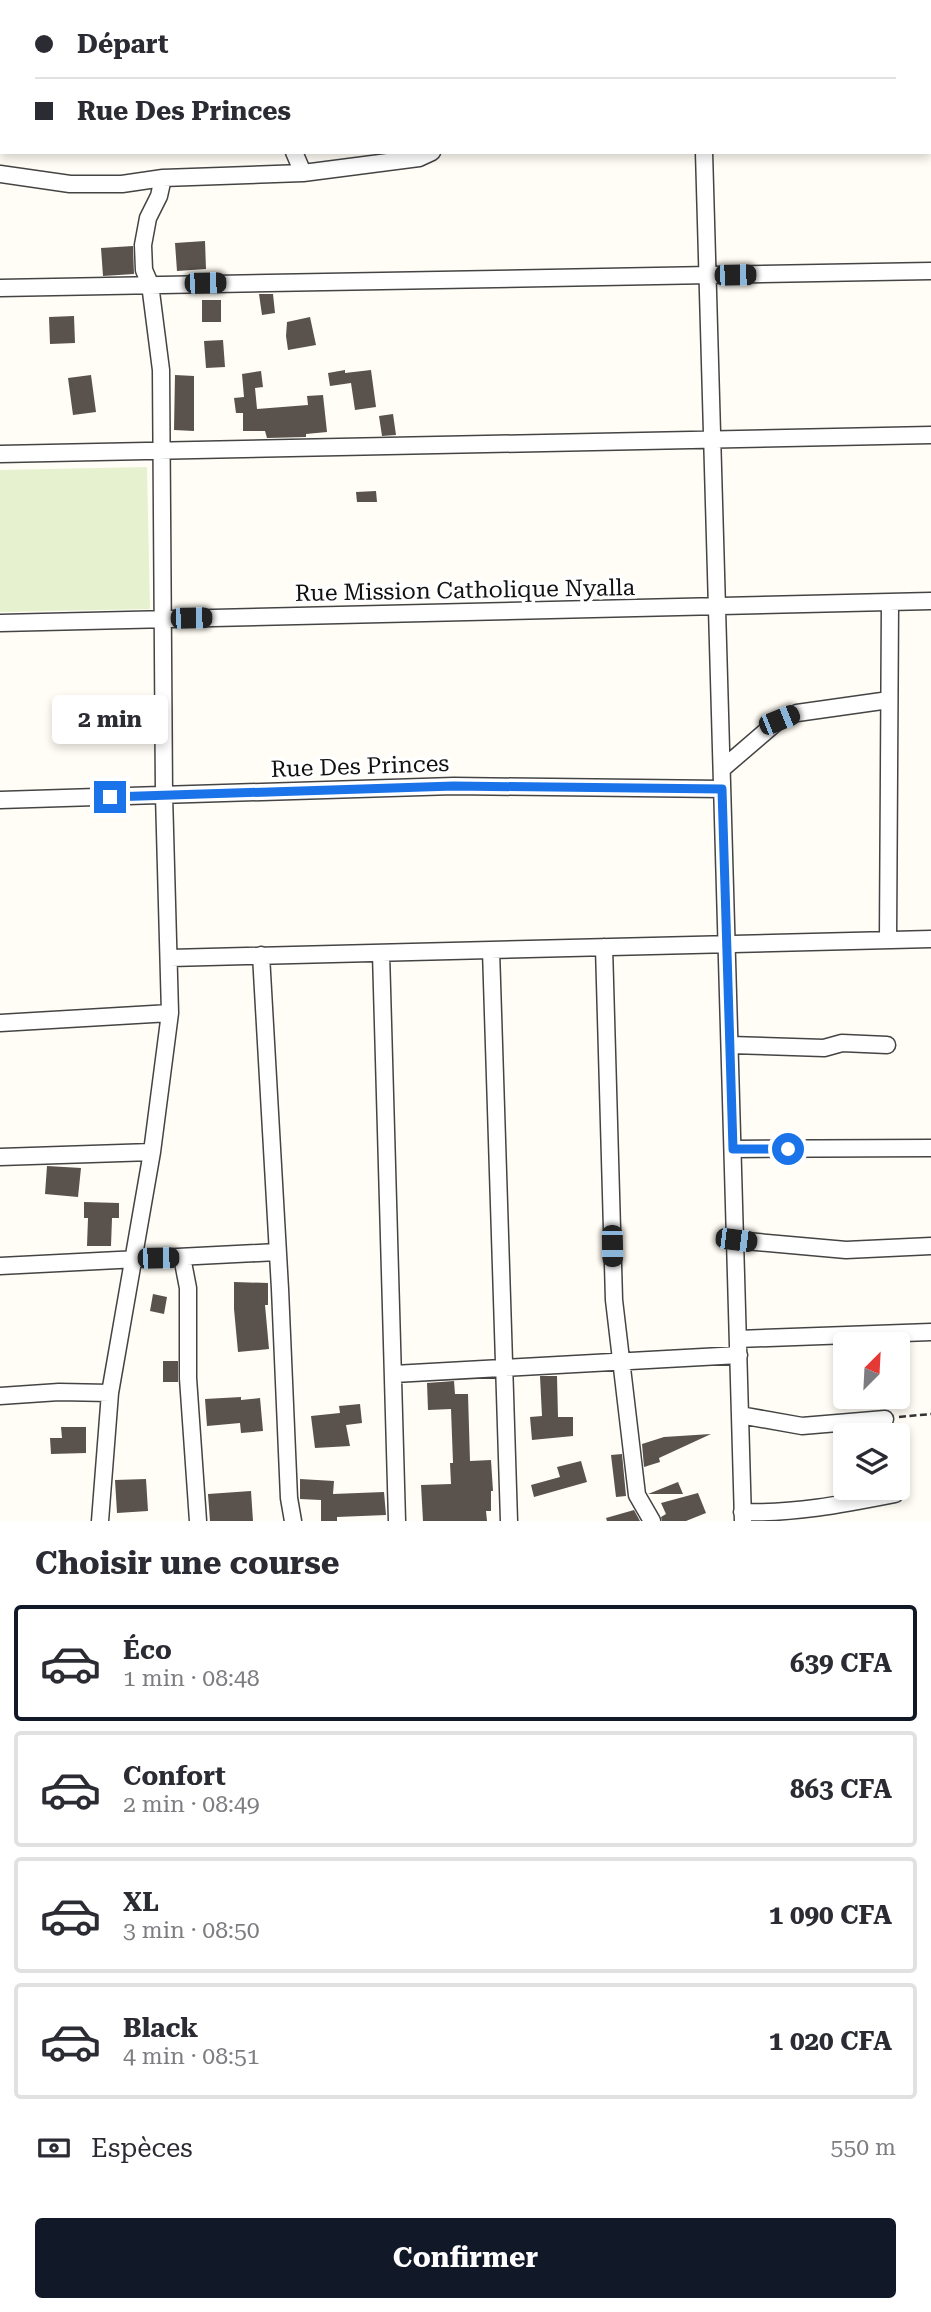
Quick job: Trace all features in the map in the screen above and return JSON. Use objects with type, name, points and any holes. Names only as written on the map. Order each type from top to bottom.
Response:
[{"type":"street","points":[[295,154],[303,173]]},
{"type":"street","points":[[0,174],[70,184],[122,184],[163,178],[303,173],[419,158],[428,154]]},
{"type":"street","points":[[704,154],[743,1517],[772,1513],[819,1514],[872,1500]]},
{"type":"street","points":[[100,1521],[110,1393],[152,1153],[170,1013],[164,795],[161,370],[150,284],[144,270],[143,245],[148,218],[159,196],[163,178]]},
{"type":"street","points":[[0,288],[931,271]]},
{"type":"street","points":[[0,454],[931,435]]},
{"type":"street","name":"Rue Mission Catholique Nyalla","points":[[0,623],[931,601]]},
{"type":"street","points":[[888,940],[890,603]]},
{"type":"street","points":[[722,769],[779,720],[797,713],[889,699]]},
{"type":"street","name":"Rue Des Princes","points":[[0,800],[454,786],[722,789]]},
{"type":"street","points":[[170,958],[931,939]]},
{"type":"street","points":[[604,947],[614,1300],[637,1495],[652,1521]]},
{"type":"street","points":[[491,950],[509,1521]]},
{"type":"street","points":[[382,953],[397,1521]]},
{"type":"street","points":[[261,955],[289,1498],[293,1521]]},
{"type":"street","points":[[0,1023],[170,1013]]},
{"type":"street","points":[[730,1045],[824,1048],[842,1043],[887,1045]]},
{"type":"street","points":[[733,1149],[931,1148]]},
{"type":"street","points":[[0,1157],[152,1153]]},
{"type":"street","points":[[736,1240],[846,1250],[931,1246]]},
{"type":"street","points":[[0,1266],[277,1252]]},
{"type":"street","points":[[181,1257],[188,1288],[188,1378],[198,1521]]},
{"type":"street","points":[[394,1374],[621,1360],[739,1347],[931,1332]]},
{"type":"street","points":[[0,1396],[59,1392],[110,1393]]},
{"type":"street","points":[[740,1415],[802,1426],[885,1419]]},
{"type":"path","points":[[885,1419],[931,1414]]},
{"type":"green space","points":[[147,467],[150,609],[0,612],[0,470]]},
{"type":"building","points":[[205,241],[206,269],[177,271],[175,243]]},
{"type":"building","points":[[133,246],[134,274],[103,276],[101,248]]},
{"type":"building","points":[[259,294],[273,294],[275,313],[262,315]]},
{"type":"building","points":[[202,300],[221,300],[221,322],[202,322]]},
{"type":"building","points":[[74,316],[75,343],[50,344],[49,317]]},
{"type":"building","points":[[310,317],[316,345],[288,350],[287,322]]},
{"type":"building","points":[[223,340],[225,367],[206,368],[204,341]]},
{"type":"building","points":[[345,370],[345,373],[371,370],[376,407],[355,410],[351,383],[330,386],[328,373]]},
{"type":"building","points":[[261,371],[263,387],[255,388],[257,409],[308,405],[307,396],[323,395],[327,432],[306,434],[306,437],[267,438],[265,431],[243,431],[243,413],[236,413],[234,398],[244,397],[242,374]]},
{"type":"building","points":[[91,375],[96,412],[73,415],[68,378]]},
{"type":"building","points":[[175,375],[194,376],[194,431],[174,430]]},
{"type":"building","points":[[393,414],[396,435],[382,436],[379,416]]},
{"type":"building","points":[[376,491],[377,502],[357,502],[356,492]]},
{"type":"building","points":[[47,1166],[81,1168],[78,1197],[45,1194]]},
{"type":"building","points":[[84,1202],[119,1203],[119,1218],[112,1218],[111,1246],[87,1246],[88,1218],[84,1218]]},
{"type":"building","points":[[234,1282],[268,1283],[268,1305],[265,1305],[269,1349],[238,1352]]},
{"type":"building","points":[[153,1294],[167,1297],[164,1314],[150,1311]]},
{"type":"building","points":[[163,1361],[178,1361],[178,1382],[163,1382]]},
{"type":"building","points":[[540,1376],[557,1376],[558,1417],[573,1417],[573,1436],[532,1440],[530,1417],[542,1416]]},
{"type":"building","points":[[454,1381],[455,1394],[468,1394],[470,1461],[491,1460],[493,1491],[491,1511],[486,1511],[487,1521],[423,1521],[421,1485],[451,1484],[450,1463],[453,1463],[451,1409],[428,1410],[427,1383]]},
{"type":"building","points":[[241,1397],[241,1400],[260,1398],[263,1431],[241,1433],[240,1423],[207,1426],[205,1399]]},
{"type":"building","points":[[360,1404],[362,1423],[346,1425],[350,1446],[315,1448],[311,1416],[340,1413],[339,1406]]},
{"type":"building","points":[[61,1427],[86,1427],[86,1453],[51,1454],[50,1438],[62,1438]]},
{"type":"building","points":[[711,1434],[659,1458],[660,1462],[644,1467],[642,1444],[664,1437]]},
{"type":"building","points":[[622,1454],[626,1496],[616,1497],[611,1455]]},
{"type":"building","points":[[581,1461],[587,1482],[534,1497],[531,1485],[560,1477],[557,1467]]},
{"type":"building","points":[[146,1479],[148,1511],[117,1513],[115,1480]]},
{"type":"building","points":[[300,1479],[334,1481],[333,1494],[384,1492],[386,1515],[337,1517],[337,1521],[321,1521],[321,1500],[300,1499]]},
{"type":"building","points":[[678,1482],[683,1494],[648,1494]]},
{"type":"building","points":[[251,1491],[253,1521],[210,1521],[208,1494]]},
{"type":"building","points":[[698,1493],[706,1513],[686,1521],[662,1521],[661,1517],[666,1514],[661,1503]]},
{"type":"building","points":[[634,1510],[640,1521],[607,1521],[606,1518]]},
{"type":"route","points":[[110,797],[454,786],[722,789],[733,1149],[788,1149]]}]
